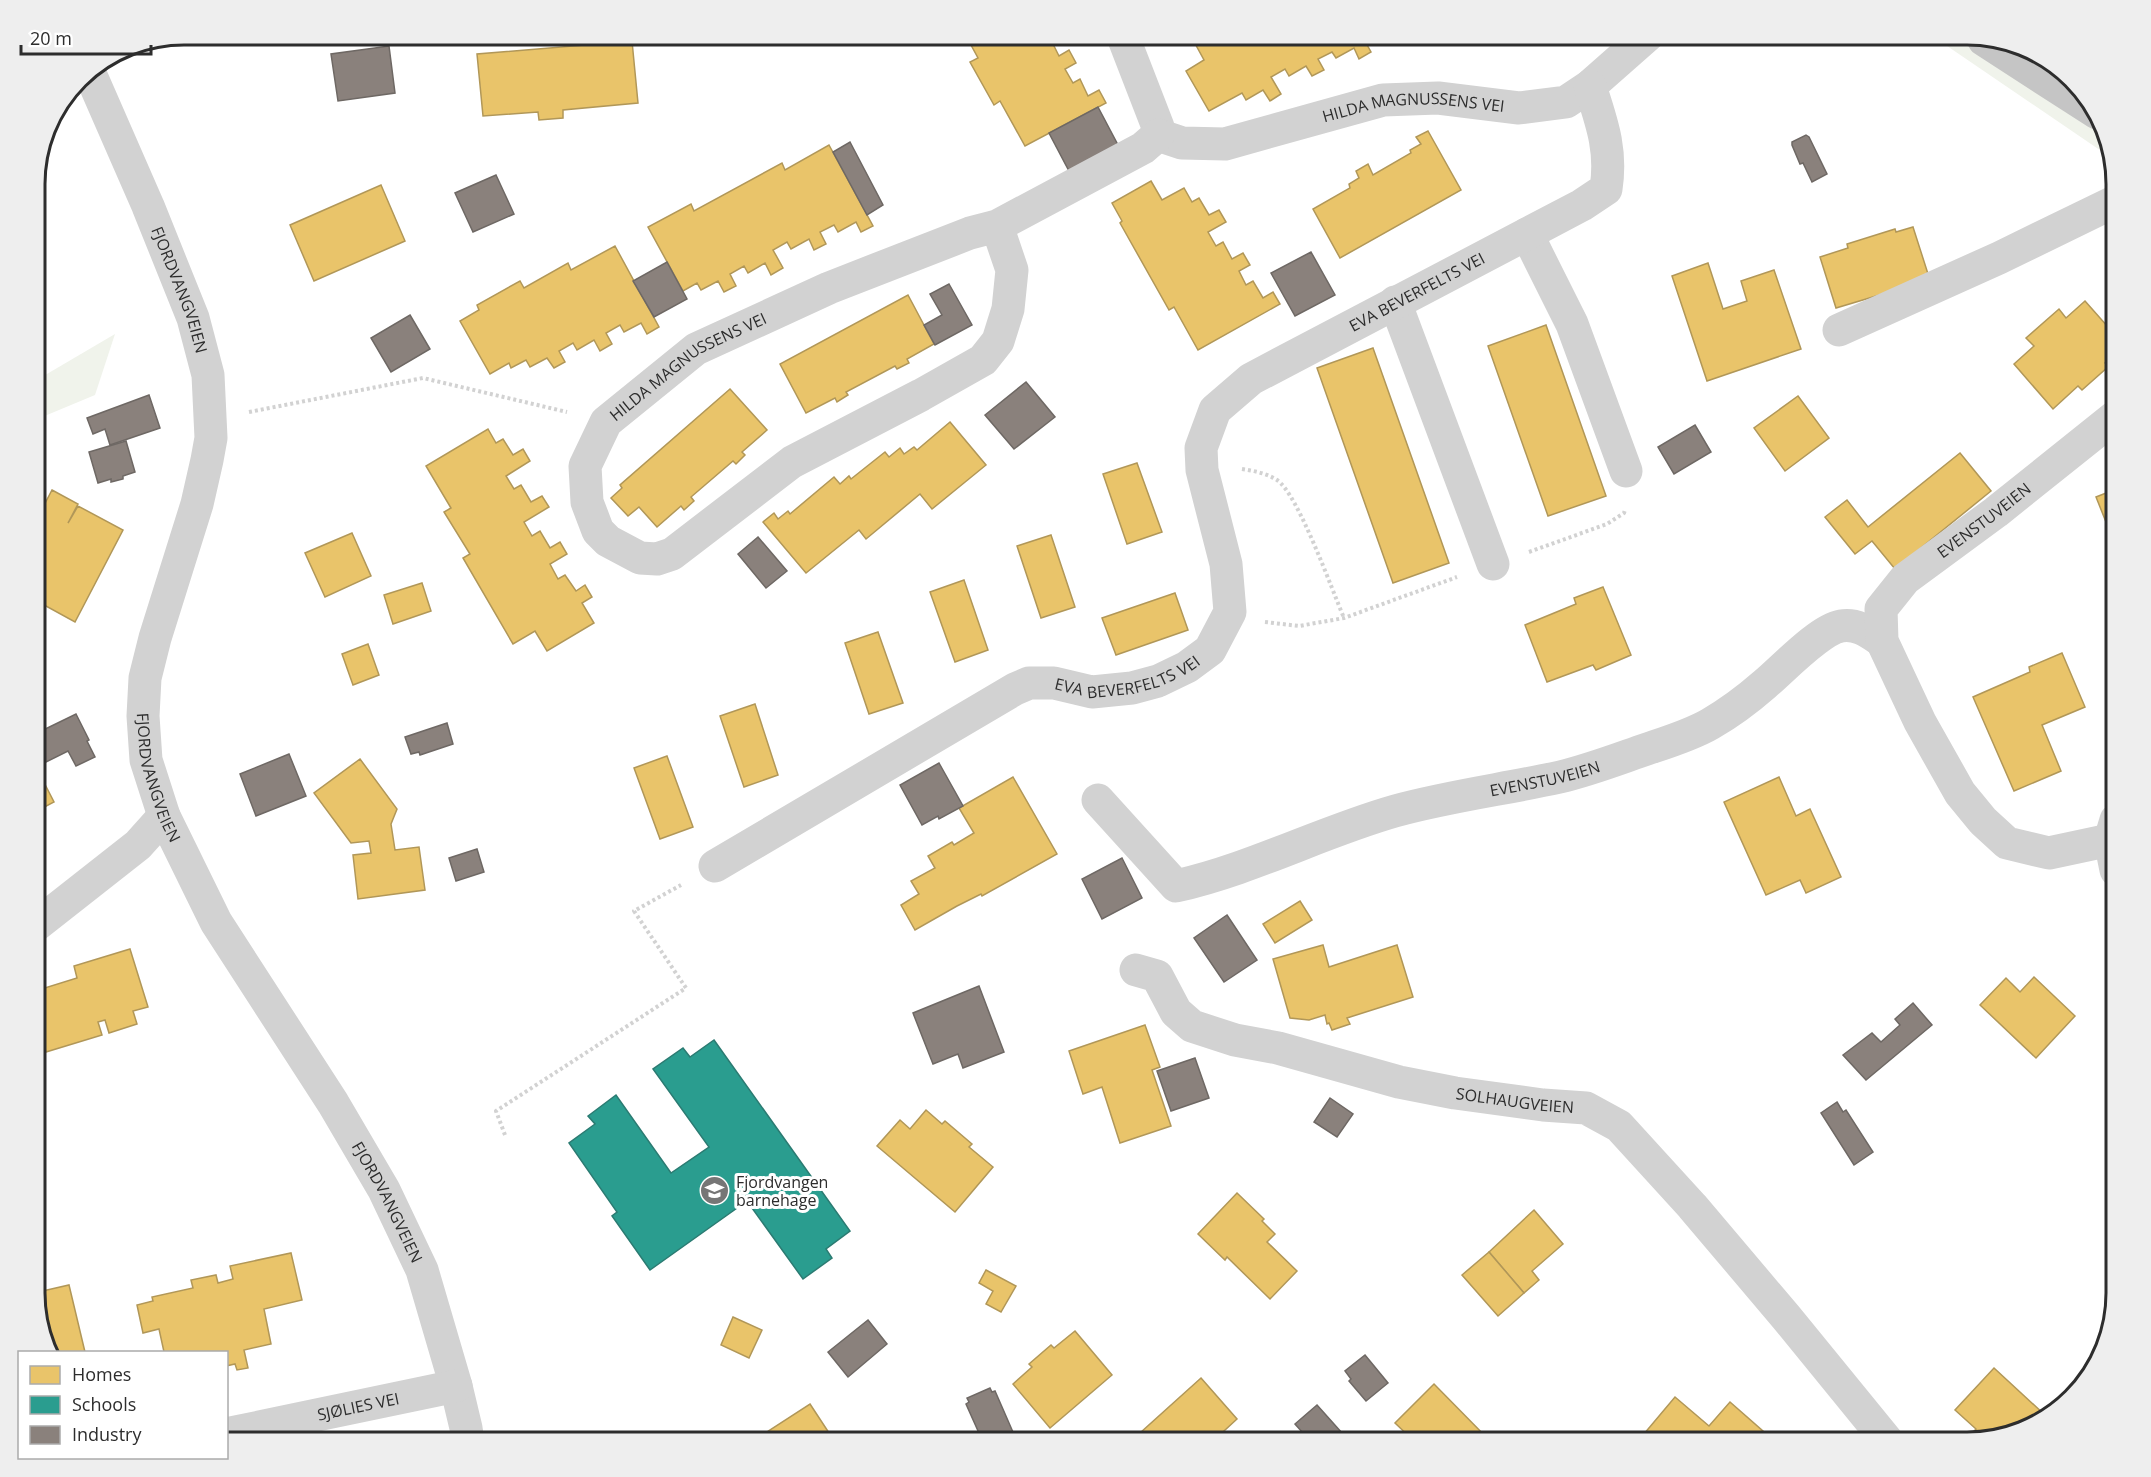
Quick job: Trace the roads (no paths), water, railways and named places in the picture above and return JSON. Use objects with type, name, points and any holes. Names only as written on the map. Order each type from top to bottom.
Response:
[{"type":"main road","points":[[2000,49],[2079,101]]},
{"type":"street","points":[[1126,45],[1158,127],[1158,135]]},
{"type":"street","name":"HILDA MAGNUSSENS VEI","points":[[997,226],[1012,270],[1008,309],[998,341],[983,360],[792,462],[672,554],[657,559],[640,558],[608,541],[597,531],[586,502],[585,466],[606,422],[696,350],[829,288],[970,233],[997,226],[1143,148],[1158,135],[1182,143],[1225,144],[1383,100],[1438,98],[1519,108],[1566,102],[1590,86],[1637,45]]},
{"type":"street","name":"FJORDVANGVEIEN","points":[[92,79],[148,206],[193,318],[208,375],[211,438],[196,504],[145,678],[143,716],[146,760],[164,816],[216,922],[333,1103],[384,1190],[422,1270],[456,1386],[467,1432]]},
{"type":"street","name":"EVA BEVERFELTS VEI","points":[[715,866],[1015,689],[1029,683],[1054,682],[1092,692],[1132,688],[1158,681],[1186,667],[1210,650],[1230,612],[1226,564],[1202,470],[1201,448],[1215,410],[1251,379],[1582,205],[1606,189],[1609,169],[1607,139],[1590,86]]},
{"type":"street","points":[[1839,330],[1999,258],[2106,206]]},
{"type":"street","points":[[1527,234],[1572,324],[1626,471]]},
{"type":"street","points":[[1395,302],[1493,564]]},
{"type":"street","name":"EVENSTUVEIEN","points":[[2106,424],[1996,512],[1905,579],[1881,609],[1882,641],[1920,722],[1960,793],[1983,821],[2007,843],[2049,853],[2106,845]]},
{"type":"street","name":"EVENSTUVEIEN","points":[[1098,800],[1176,886],[1211,878],[1354,824],[1387,814],[1562,776],[1602,765],[1667,742],[1709,724],[1764,685],[1822,635],[1840,626],[1860,627],[1882,641]]},
{"type":"street","points":[[45,918],[138,845],[164,816]]},
{"type":"street","name":"SOLHAUGVEIEN","points":[[1136,970],[1157,976],[1176,1012],[1192,1026],[1235,1040],[1278,1048],[1399,1082],[1532,1104],[1586,1108],[1619,1126],[1692,1206],[1879,1432]]},
{"type":"street","name":"SJØLIES VEI","points":[[236,1432],[456,1386]]},
{"type":"place","name":"Fjordvangen barnehage","points":[[715,1191]]}]
